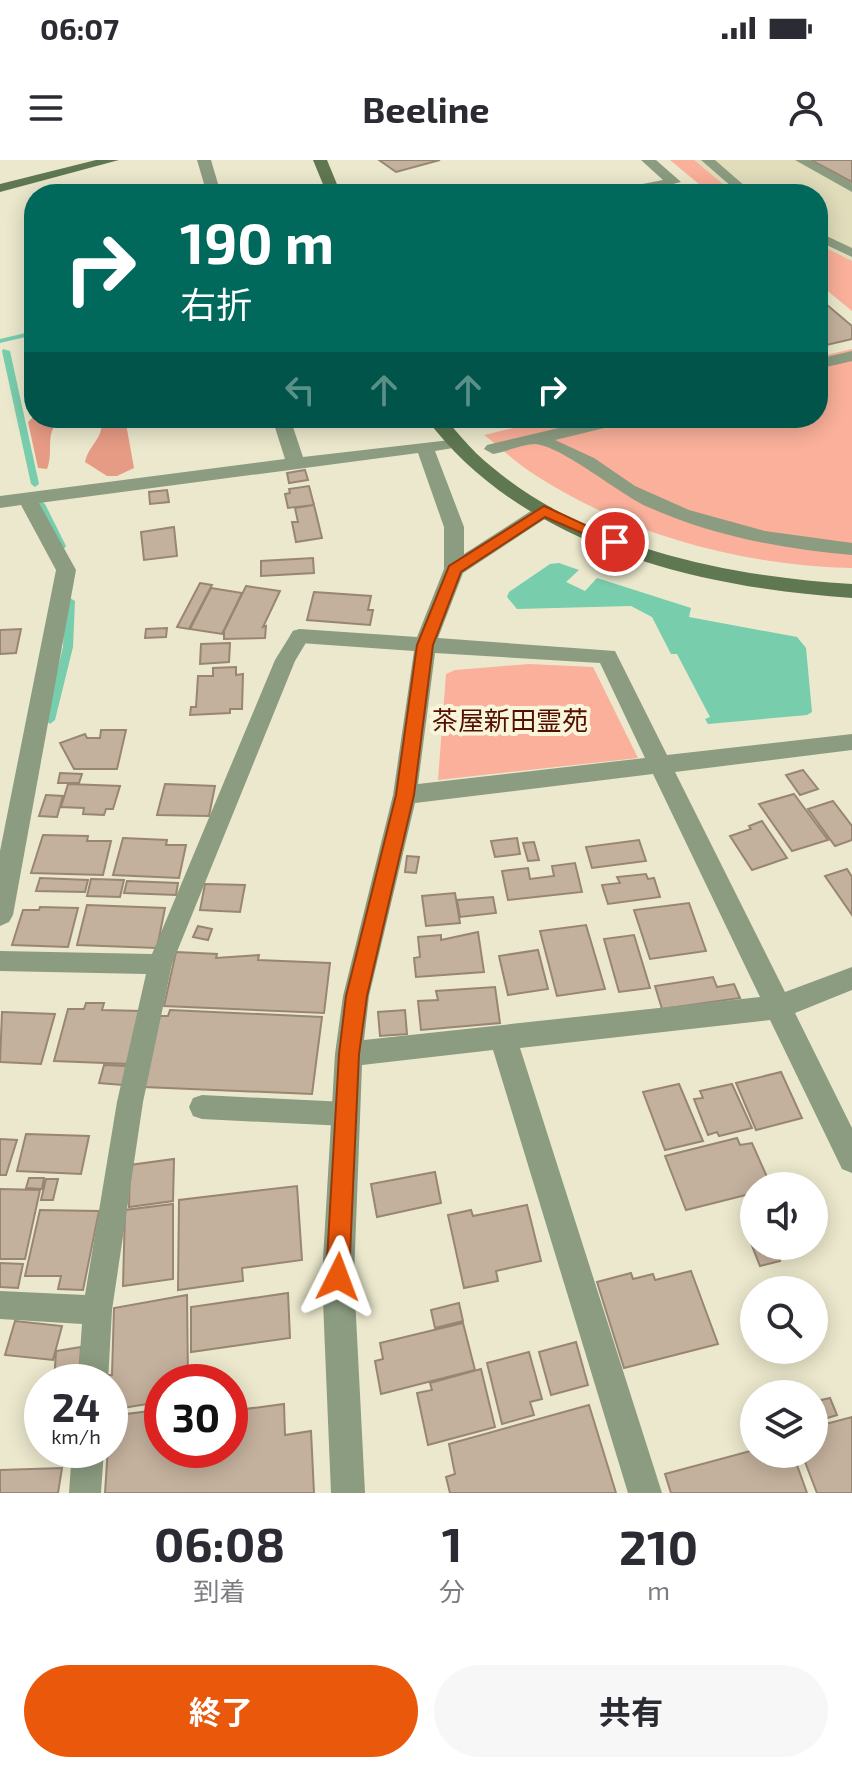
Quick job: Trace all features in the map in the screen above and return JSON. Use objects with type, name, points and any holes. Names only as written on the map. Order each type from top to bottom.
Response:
[{"type":"street","points":[[0,175],[61,160]]},
{"type":"street","points":[[0,188],[112,160]]},
{"type":"street","points":[[204,160],[211,184]]},
{"type":"street","points":[[320,160],[330,184]]},
{"type":"street","points":[[648,160],[674,182],[664,184]]},
{"type":"street","points":[[828,362],[852,356]]},
{"type":"street","points":[[284,428],[295,462]]},
{"type":"street","points":[[442,428],[453,443],[481,469],[544,511],[586,531],[691,567],[792,586],[852,591]]},
{"type":"street","points":[[493,449],[583,428]]},
{"type":"street","points":[[538,439],[587,461],[624,488],[686,517],[741,534],[852,549]]},
{"type":"street","points":[[0,502],[453,443]]},
{"type":"street","points":[[348,1493],[338,1277],[349,1054],[356,996],[405,795],[425,645],[454,569],[454,527],[425,448]]},
{"type":"street","points":[[0,915],[66,570],[27,498]]},
{"type":"street","points":[[454,569],[544,511]]},
{"type":"street","points":[[300,636],[607,656],[852,1159]]},
{"type":"street","points":[[405,795],[852,742]]},
{"type":"street","points":[[349,1054],[778,1007],[852,978]]},
{"type":"street","points":[[503,1037],[645,1493]]},
{"type":"lane","points":[[707,160],[736,184]]},
{"type":"lane","points":[[801,160],[852,188]]},
{"type":"lane","points":[[828,241],[852,253]]},
{"type":"lane","points":[[94,1364],[97,1310],[130,1102],[160,964],[285,660],[300,636]]},
{"type":"lane","points":[[0,961],[160,964]]},
{"type":"lane","points":[[202,1107],[346,1114]]},
{"type":"lane","points":[[0,1305],[97,1310]]},
{"type":"lane","points":[[85,1493],[87,1468]]},
{"type":"shaded area","points":[[670,160],[852,160],[852,311],[828,291],[828,184],[699,184]]},
{"type":"shaded area","points":[[29,428],[53,428],[47,469],[38,468]]},
{"type":"shaded area","points":[[102,428],[127,428],[134,468],[117,476],[107,476],[85,462]]},
{"type":"shaded area","points":[[559,563],[579,570],[566,582],[585,591],[597,578],[691,608],[689,617],[797,637],[806,648],[812,712],[807,715],[708,724],[705,719],[710,717],[677,654],[671,654],[652,617],[631,606],[517,609],[507,597],[509,592],[550,564]]},
{"type":"green space","points":[[670,160],[694,160],[723,184],[699,184]]},
{"type":"green space","points":[[828,249],[852,261],[852,311],[828,291]]},
{"type":"green space","points":[[852,349],[852,568],[769,561],[686,543],[645,529],[568,495],[526,469],[484,435],[513,428],[828,428],[828,355]]},
{"type":"green space","name":"茶屋新田霊苑","points":[[529,664],[593,667],[638,758],[438,780],[446,674],[455,670]]},
{"type":"building","points":[[379,160],[440,160],[396,172]]},
{"type":"building","points":[[811,160],[852,160],[852,182]]},
{"type":"building","points":[[828,306],[852,326],[852,339],[828,345]]},
{"type":"building","points":[[305,470],[308,480],[289,483],[287,473]]},
{"type":"building","points":[[309,486],[314,505],[288,508],[285,494],[290,493],[289,489]]},
{"type":"building","points":[[167,490],[169,502],[150,504],[149,492]]},
{"type":"building","points":[[314,505],[322,538],[296,542],[292,522],[298,522],[295,508]]},
{"type":"building","points":[[174,527],[177,556],[144,560],[141,532]]},
{"type":"building","points":[[313,558],[314,573],[261,576],[261,561]]},
{"type":"building","points":[[200,583],[212,585],[189,629],[177,627]]},
{"type":"building","points":[[246,586],[280,591],[263,627],[266,626],[265,638],[224,639],[224,631]]},
{"type":"building","points":[[211,588],[242,593],[222,634],[190,629]]},
{"type":"building","points":[[314,592],[371,596],[368,610],[373,610],[370,625],[307,620]]},
{"type":"building","points":[[167,628],[166,637],[145,638],[146,629]]},
{"type":"building","points":[[21,629],[16,653],[0,654],[0,630]]},
{"type":"building","points":[[230,643],[229,662],[200,664],[201,644]]},
{"type":"building","points":[[236,667],[236,675],[243,674],[242,709],[230,709],[230,713],[190,715],[191,707],[196,707],[198,676],[213,676],[213,668]]},
{"type":"building","points":[[101,730],[126,730],[117,769],[74,769],[60,743],[85,734],[87,738],[100,738]]},
{"type":"building","points":[[803,770],[818,789],[800,795],[786,775]]},
{"type":"building","points":[[60,773],[82,774],[79,783],[58,783]]},
{"type":"building","points":[[68,784],[120,786],[113,809],[106,809],[104,815],[83,814],[84,808],[61,807]]},
{"type":"building","points":[[165,784],[215,786],[209,816],[157,815]]},
{"type":"building","points":[[794,794],[828,840],[792,851],[759,804]]},
{"type":"building","points":[[46,795],[63,796],[57,817],[39,816]]},
{"type":"building","points":[[833,801],[852,826],[852,840],[835,846],[808,809]]},
{"type":"building","points":[[762,821],[787,858],[752,870],[730,836],[751,829],[749,826]]},
{"type":"building","points":[[43,835],[88,836],[87,841],[111,841],[103,875],[31,873]]},
{"type":"building","points":[[123,838],[167,840],[166,845],[186,845],[179,878],[113,875]]},
{"type":"building","points":[[517,838],[520,854],[495,857],[491,841]]},
{"type":"building","points":[[639,840],[646,861],[592,868],[586,847]]},
{"type":"building","points":[[534,842],[539,860],[528,861],[523,843]]},
{"type":"building","points":[[407,856],[419,857],[416,873],[405,872]]},
{"type":"building","points":[[575,863],[582,892],[508,900],[502,871],[528,868],[530,879],[554,876],[552,866]]},
{"type":"building","points":[[847,869],[852,877],[852,915],[825,876]]},
{"type":"building","points":[[646,874],[648,879],[654,878],[660,897],[608,904],[602,885],[620,883],[617,877]]},
{"type":"building","points":[[40,878],[88,880],[85,892],[36,891]]},
{"type":"building","points":[[91,879],[124,880],[120,897],[87,896]]},
{"type":"building","points":[[127,881],[178,883],[176,895],[124,893]]},
{"type":"building","points":[[205,884],[245,885],[240,912],[200,910]]},
{"type":"building","points":[[455,893],[460,923],[426,926],[422,896]]},
{"type":"building","points":[[493,897],[496,913],[460,917],[457,900]]},
{"type":"building","points":[[689,903],[706,951],[650,959],[634,910]]},
{"type":"building","points":[[87,905],[165,908],[157,948],[77,945]]},
{"type":"building","points":[[40,907],[78,908],[68,947],[12,945],[23,910],[39,910]]},
{"type":"building","points":[[586,925],[605,989],[557,996],[540,931]]},
{"type":"building","points":[[198,926],[212,929],[208,940],[193,937]]},
{"type":"building","points":[[478,932],[484,972],[416,977],[414,958],[420,957],[418,937],[441,935],[441,940]]},
{"type":"building","points":[[634,935],[650,988],[619,992],[604,939]]},
{"type":"building","points":[[538,950],[548,989],[508,995],[499,956]]},
{"type":"building","points":[[176,952],[217,954],[216,958],[259,955],[258,960],[330,963],[324,1013],[164,1006]]},
{"type":"building","points":[[713,977],[717,987],[734,984],[740,998],[662,1009],[655,986]]},
{"type":"building","points":[[495,987],[500,1023],[421,1030],[418,1001],[438,1000],[436,991]]},
{"type":"building","points":[[86,1003],[104,1003],[102,1010],[141,1011],[130,1064],[54,1061],[68,1009],[84,1009]]},
{"type":"building","points":[[170,1010],[322,1017],[312,1094],[144,1087],[159,1016],[168,1016]]},
{"type":"building","points":[[405,1010],[407,1034],[380,1036],[378,1012]]},
{"type":"building","points":[[2,1012],[55,1014],[41,1064],[0,1062]]},
{"type":"building","points":[[104,1065],[127,1066],[123,1085],[99,1083]]},
{"type":"building","points":[[781,1072],[802,1118],[756,1130],[736,1083]]},
{"type":"building","points":[[679,1084],[703,1141],[665,1150],[643,1092]]},
{"type":"building","points":[[732,1084],[752,1128],[719,1136],[717,1132],[708,1135],[694,1099],[703,1098],[700,1091]]},
{"type":"building","points":[[26,1134],[89,1136],[81,1174],[17,1171]]},
{"type":"building","points":[[737,1138],[740,1145],[752,1143],[765,1172],[740,1172],[740,1196],[686,1210],[665,1156]]},
{"type":"building","points":[[0,1139],[17,1140],[6,1175],[0,1175]]},
{"type":"building","points":[[174,1159],[173,1201],[129,1207],[130,1165]]},
{"type":"building","points":[[435,1172],[441,1203],[377,1217],[371,1184]]},
{"type":"building","points":[[29,1178],[44,1178],[42,1189],[26,1188]]},
{"type":"building","points":[[46,1179],[58,1179],[53,1200],[41,1200]]},
{"type":"building","points":[[297,1186],[302,1260],[242,1268],[243,1281],[178,1290],[179,1200]]},
{"type":"building","points":[[0,1189],[40,1190],[25,1259],[0,1259]]},
{"type":"building","points":[[173,1204],[173,1279],[123,1286],[125,1210]]},
{"type":"building","points":[[527,1205],[541,1261],[496,1271],[498,1281],[464,1288],[448,1215],[471,1210],[473,1216]]},
{"type":"building","points":[[40,1210],[99,1211],[83,1290],[58,1289],[61,1276],[25,1276]]},
{"type":"building","points":[[758,1260],[780,1261],[760,1266]]},
{"type":"building","points":[[0,1263],[23,1264],[18,1288],[0,1287]]},
{"type":"building","points":[[691,1271],[718,1344],[624,1368],[597,1282],[631,1273],[633,1279],[653,1274],[655,1280]]},
{"type":"building","points":[[288,1293],[290,1338],[191,1352],[191,1307]]},
{"type":"building","points":[[187,1295],[188,1364],[144,1364],[144,1405],[128,1407],[128,1364],[112,1364],[114,1308]]},
{"type":"building","points":[[459,1303],[463,1321],[435,1328],[431,1310]]},
{"type":"building","points":[[15,1321],[62,1326],[53,1360],[5,1355]]},
{"type":"building","points":[[463,1323],[475,1370],[381,1394],[375,1361],[383,1359],[380,1343]]},
{"type":"building","points":[[576,1342],[588,1385],[551,1395],[539,1352]]},
{"type":"building","points":[[81,1347],[80,1364],[55,1364],[56,1351]]},
{"type":"building","points":[[529,1352],[542,1399],[530,1402],[534,1415],[502,1424],[487,1363]]},
{"type":"building","points":[[481,1369],[495,1427],[428,1445],[417,1393],[432,1390],[430,1383]]},
{"type":"building","points":[[828,1398],[837,1415],[828,1418]]},
{"type":"building","points":[[284,1404],[285,1435],[311,1431],[314,1493],[105,1493],[107,1468],[128,1468],[128,1414],[144,1412],[144,1468],[248,1468],[248,1409]]},
{"type":"building","points":[[589,1405],[616,1493],[450,1493],[446,1477],[455,1474],[449,1444]]},
{"type":"building","points":[[852,1417],[852,1493],[817,1493],[807,1468],[828,1468],[828,1423]]},
{"type":"building","points":[[740,1454],[740,1468],[798,1468],[807,1493],[671,1493],[665,1474]]},
{"type":"building","points":[[62,1468],[58,1493],[0,1493],[0,1470]]},
{"type":"waterway","points":[[1,341],[24,335]]},
{"type":"waterway","points":[[6,351],[35,484]]},
{"type":"waterway","points":[[41,504],[62,546]]},
{"type":"waterway","points":[[50,720],[68,647],[70,601]]},
{"type":"route","points":[[338,1277],[349,1054],[356,996],[405,795],[425,645],[454,569],[544,511],[615,542]]}]
